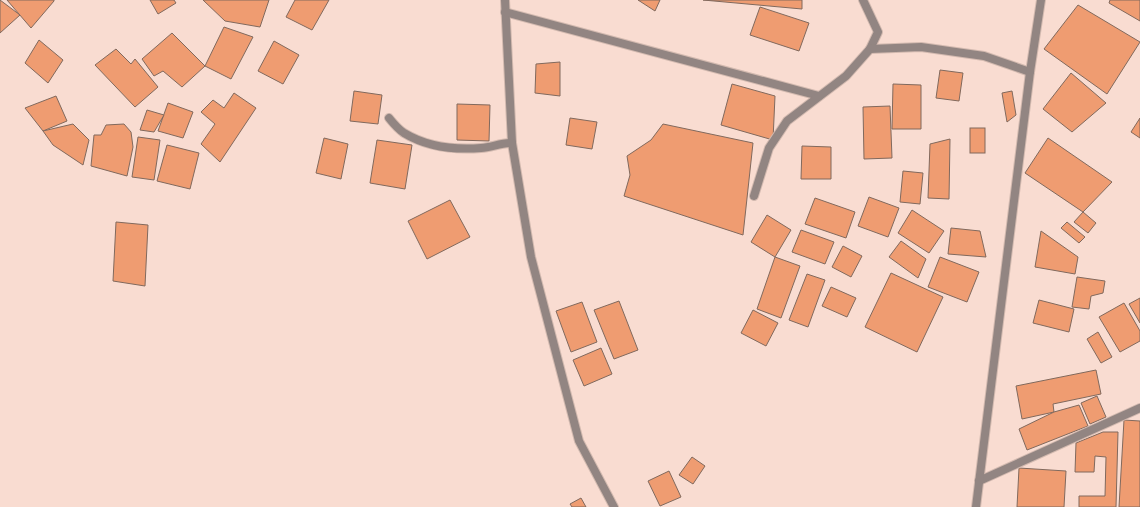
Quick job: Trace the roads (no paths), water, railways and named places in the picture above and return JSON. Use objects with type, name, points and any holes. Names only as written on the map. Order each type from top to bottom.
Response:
[{"type":"street","points":[[504,0],[512,143],[531,258],[579,441],[614,507]]},
{"type":"street","points":[[754,196],[773,140],[787,120],[846,76],[870,49],[878,32],[863,0]]},
{"type":"street","points":[[976,507],[985,424],[1030,72],[1041,0]]},
{"type":"street","points":[[505,12],[819,96]]},
{"type":"street","points":[[870,49],[921,47],[984,56],[1030,72]]},
{"type":"street","points":[[389,118],[403,132],[441,147],[460,149],[483,148],[512,143]]},
{"type":"street","points":[[980,481],[1140,408]]}]
